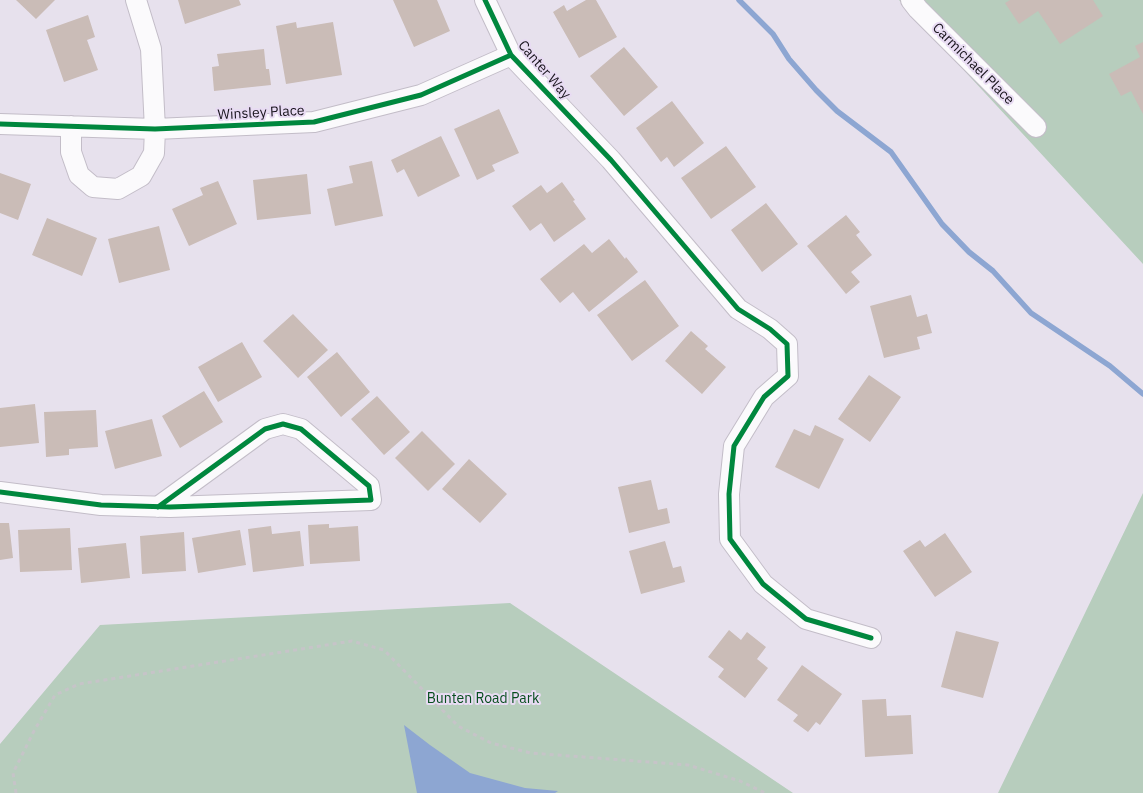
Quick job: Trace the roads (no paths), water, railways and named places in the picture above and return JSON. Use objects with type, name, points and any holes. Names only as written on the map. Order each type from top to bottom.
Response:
[{"type":"street","points":[[71,126],[71,152],[79,175],[94,187],[118,189],[141,176],[154,153],[156,129],[151,48],[136,0]]},
{"type":"street","name":"Canter Way","points":[[485,0],[511,55],[598,147],[738,309],[770,329],[787,344],[788,376],[764,397],[734,446],[729,494],[730,539],[762,584],[806,619],[871,638]]},
{"type":"street","name":"Carmichael Place","points":[[912,0],[918,9],[1036,127]]},
{"type":"street","name":"Winsley Place","points":[[0,124],[156,129],[314,122],[421,95],[511,55]]},
{"type":"street","points":[[0,492],[101,504],[158,507],[371,500],[369,486],[301,429],[284,424],[265,429],[158,507]]},
{"type":"water","points":[[404,725],[470,773],[525,788],[558,791],[555,793],[417,793]]},
{"type":"waterway","points":[[739,0],[773,34],[789,59],[816,90],[837,111],[891,152],[942,224],[969,252],[993,271],[1031,313],[1110,366],[1143,394]]},
{"type":"park label","name":"Bunten Road Park","points":[[483,699]]}]
